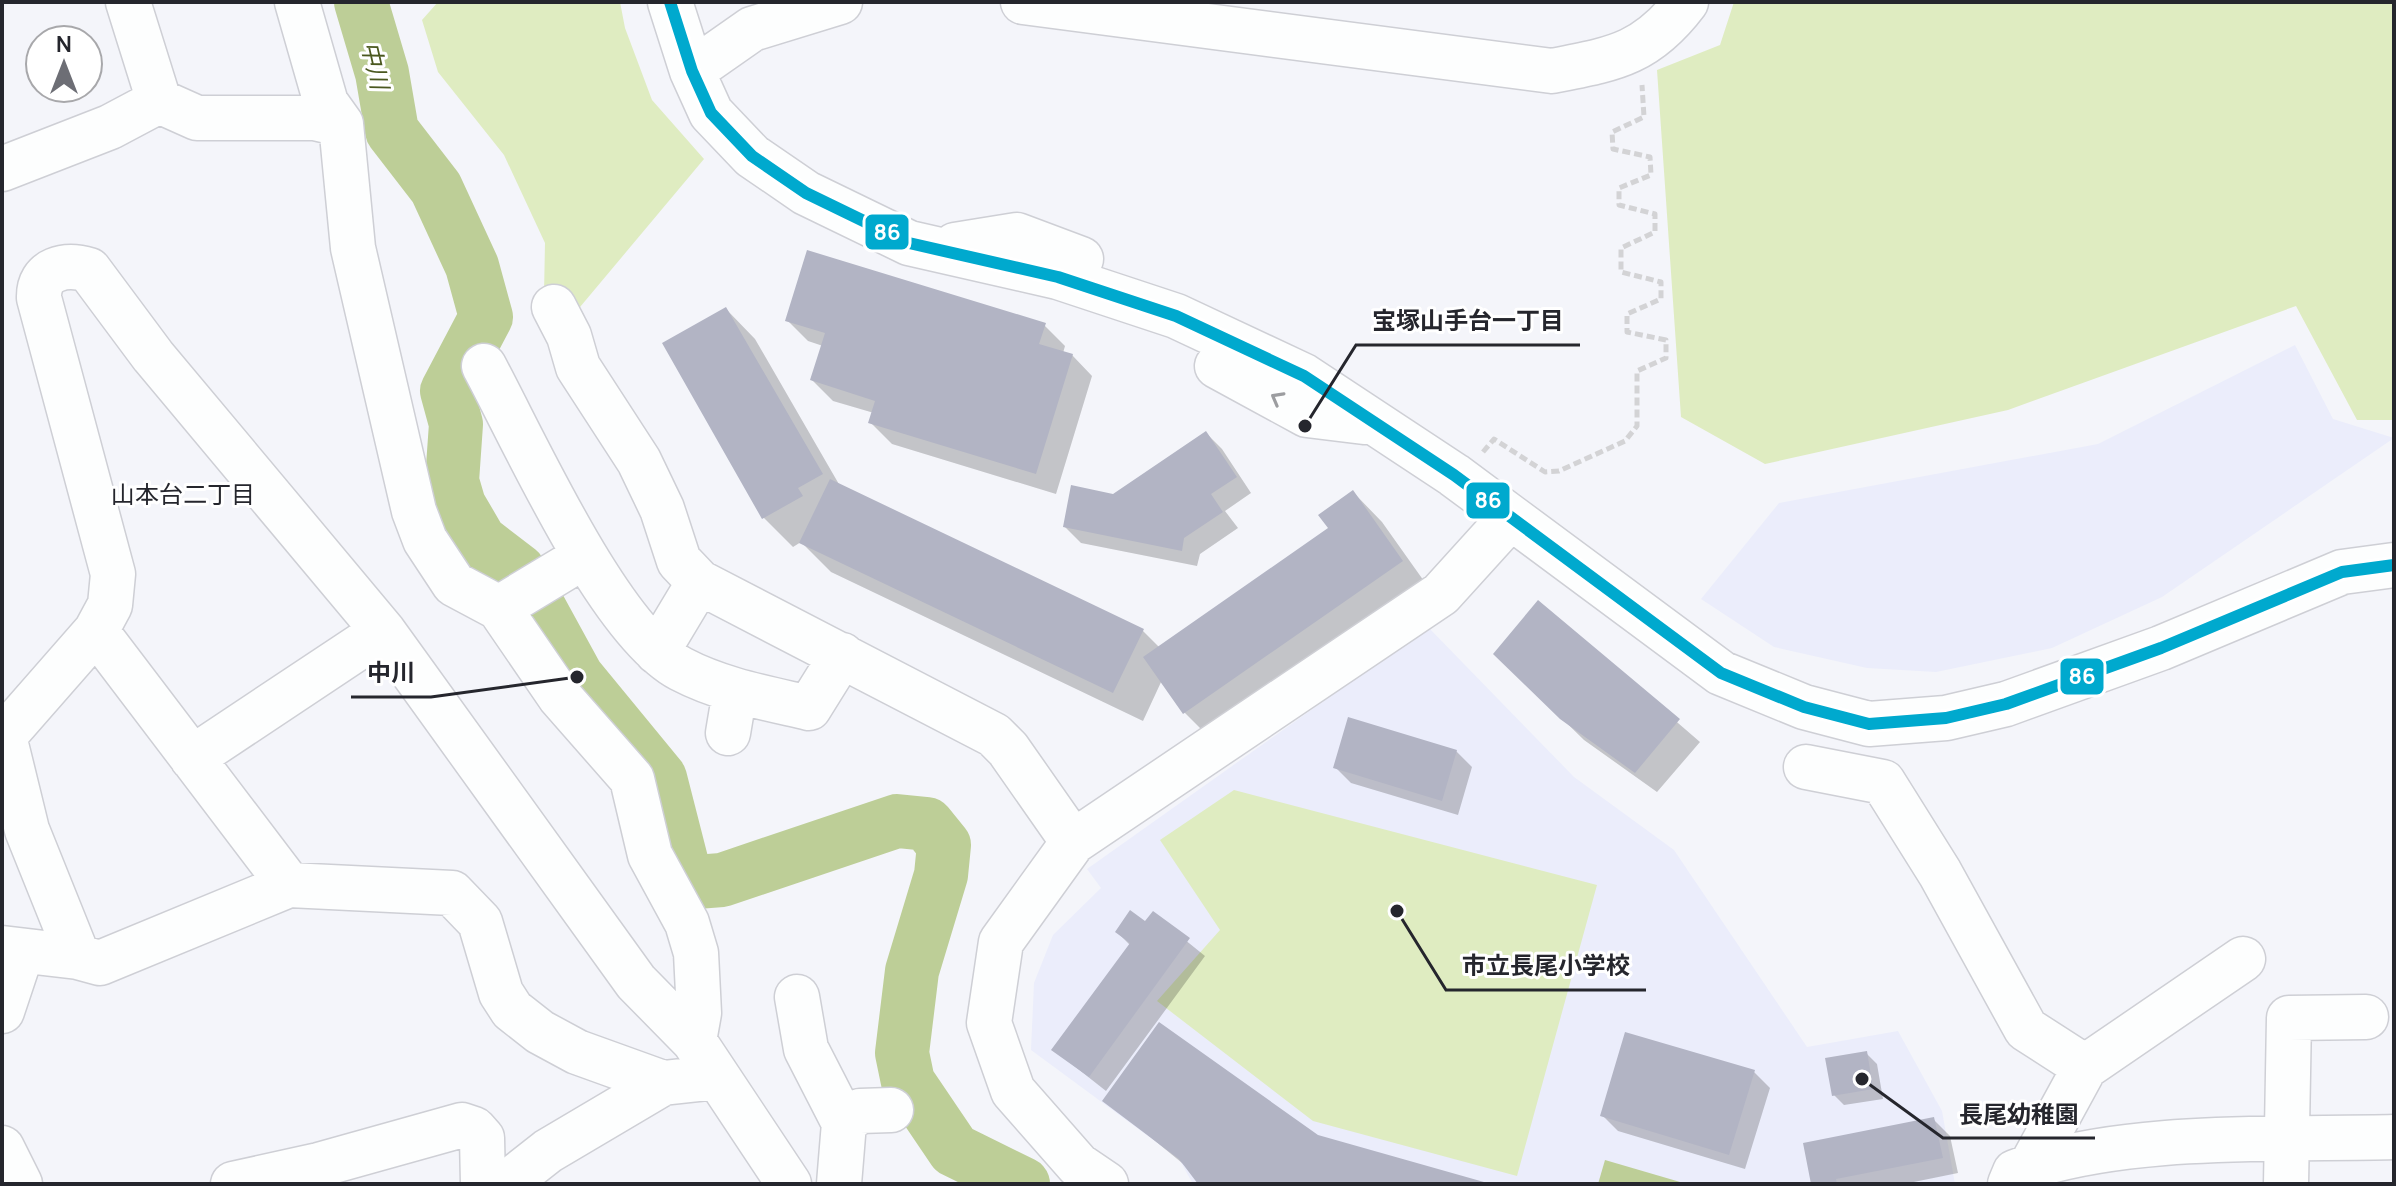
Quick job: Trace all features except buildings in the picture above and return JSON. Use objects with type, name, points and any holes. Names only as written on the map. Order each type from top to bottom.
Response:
[{"type":"street","points":[[128,2],[159,101],[197,118],[315,118],[341,124]]},
{"type":"street","points":[[297,2],[326,103],[341,124],[353,248],[414,511],[425,540],[454,584],[499,608],[560,697],[632,779],[650,855],[687,923],[696,953],[699,1013],[694,1041]]},
{"type":"street","points":[[670,2],[692,71],[711,113],[752,156],[806,193],[909,243],[1093,289],[1176,316],[1304,376],[1454,475],[1509,519],[1721,673],[1804,707],[1869,724],[1946,718],[2006,704],[2161,648],[2342,572],[2394,565]]},
{"type":"street","points":[[692,71],[752,29],[840,2]]},
{"type":"street","points":[[1023,2],[1552,71],[1620,58],[1669,25],[1686,2]]},
{"type":"street","points":[[2,169],[110,127],[159,101]]},
{"type":"street","points":[[932,248],[1017,235],[1137,280],[1176,316]]},
{"type":"street","points":[[78,957],[15,828],[4,736],[96,631],[110,605],[113,574],[39,298],[39,289],[48,273],[62,266],[89,270],[153,356],[383,631],[636,982],[694,1041],[789,1184]]},
{"type":"street","points":[[1093,289],[1145,326],[1307,415],[1378,424]]},
{"type":"street","points":[[554,307],[569,336],[578,367],[639,461],[662,509],[679,561],[699,582],[994,735],[1008,749],[1073,842]]},
{"type":"street","points":[[484,366],[585,556],[635,628],[657,652],[681,669],[735,691],[809,708],[842,655]]},
{"type":"street","points":[[1106,1184],[1078,1165],[1013,1091],[989,1023],[1001,942],[1073,842],[1441,594],[1509,519]]},
{"type":"street","points":[[499,608],[585,556]]},
{"type":"street","points":[[657,652],[699,582]]},
{"type":"street","points":[[96,631],[289,885]]},
{"type":"street","points":[[192,758],[383,631]]},
{"type":"street","points":[[728,733],[735,691]]},
{"type":"street","points":[[1806,767],[1883,782],[1940,873],[2026,1029],[2085,1067]]},
{"type":"street","points":[[2,1011],[12,950],[78,957],[100,963],[289,885],[452,893],[480,922],[501,993],[512,1010],[577,1052],[663,1083]]},
{"type":"street","points":[[2024,1178],[2085,1067],[2243,959]]},
{"type":"street","points":[[797,997],[806,1049],[844,1123],[839,1184]]},
{"type":"street","points":[[2286,1184],[2289,1018],[2366,1017]]},
{"type":"street","points":[[506,1184],[548,1151],[663,1083],[718,1077]]},
{"type":"street","points":[[844,1123],[860,1111],[891,1110]]},
{"type":"street","points":[[233,1184],[319,1165],[462,1125],[482,1138],[483,1184]]},
{"type":"street","points":[[2024,1178],[2124,1146],[2394,1137]]},
{"type":"street","points":[[2,1148],[20,1184]]},
{"type":"path","points":[[1494,439],[1545,472],[1559,471],[1625,441],[1637,426],[1637,371],[1666,358],[1666,340],[1627,332],[1627,314],[1661,299],[1661,282],[1621,272],[1621,248],[1655,232],[1655,214],[1619,205],[1619,188],[1651,175],[1650,157],[1613,149],[1612,132],[1644,117],[1642,85]]},
{"type":"shaded area","points":[[438,2],[620,2],[625,28],[652,100],[704,159],[575,313],[544,294],[545,243],[504,155],[438,72],[422,20]]},
{"type":"shaded area","points":[[1734,2],[2394,2],[2394,420],[2357,420],[2296,306],[2008,410],[1765,464],[1681,417],[1657,70],[1720,45]]},
{"type":"shaded area","points":[[2295,345],[2333,419],[2394,438],[2162,597],[2052,648],[1936,672],[1867,668],[1774,647],[1701,599],[1779,503],[2098,444]]},
{"type":"shaded area","points":[[1428,627],[1574,777],[1674,850],[1807,1047],[1898,1031],[1942,1111],[1955,1184],[1193,1184],[1179,1159],[1031,1050],[1034,983],[1053,935],[1101,888],[1087,869]]},
{"type":"shaded area","points":[[1234,790],[1597,885],[1517,1176],[1313,1121],[1157,1001],[1220,930],[1160,840]]},
{"type":"shaded area","points":[[1605,1160],[1687,1184],[1598,1184]]},
{"type":"waterway","name":"中川","points":[[361,2],[382,73],[392,131],[436,188],[472,266],[486,317],[447,391],[456,424],[452,481],[459,505],[480,541],[519,571],[577,677],[660,778],[683,868],[696,882],[722,880],[897,821],[927,824],[944,845],[941,875],[912,971],[902,1053],[908,1082],[954,1150],[1023,1184]]},
{"type":"transit line","name":"86","points":[[670,2],[692,71],[711,113],[752,156],[806,193],[909,243],[1058,277],[1176,316],[1304,376],[1454,475],[1721,673],[1804,707],[1869,724],[1946,718],[2006,704],[2161,648],[2342,572],[2394,565]]},
{"type":"place","name":"宝塚山手台一丁目","points":[[1305,426]]},
{"type":"place","name":"中川","points":[[577,677]]},
{"type":"place","name":"市立長尾小学校","points":[[1397,911]]},
{"type":"place","name":"長尾幼稚園","points":[[1862,1079]]},
{"type":"district","name":"山本台二丁目","points":[[183,493]]}]
